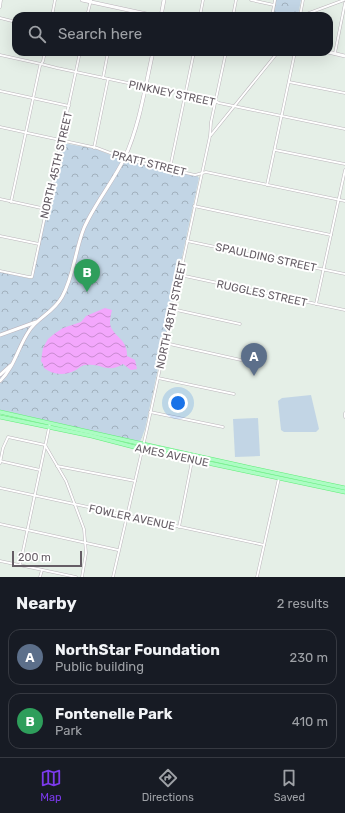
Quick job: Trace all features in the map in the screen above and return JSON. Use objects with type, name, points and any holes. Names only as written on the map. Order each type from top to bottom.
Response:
[{"type":"main road","points":[[82,0],[139,12]]},
{"type":"main road","points":[[162,12],[164,0]]},
{"type":"main road","points":[[335,53],[345,56]]},
{"type":"main road","points":[[0,335],[37,321],[51,312],[63,295],[85,227],[124,158],[136,125],[151,56]]},
{"type":"main road","points":[[0,381],[8,372],[30,329],[37,321]]},
{"type":"main road","points":[[26,325],[30,329]]},
{"type":"main road","points":[[0,375],[11,365]]},
{"type":"main road","name":"AMES AVENUE","points":[[0,412],[49,425]]},
{"type":"main road","points":[[2,417],[24,420],[27,418]]},
{"type":"main road","name":"AMES AVENUE","points":[[2,417],[49,425],[193,458],[345,488]]},
{"type":"main road","name":"AMES AVENUE","points":[[279,476],[345,492]]},
{"type":"street","points":[[0,7],[1,0]]},
{"type":"street","points":[[53,12],[55,0]]},
{"type":"street","points":[[201,12],[203,0]]},
{"type":"street","points":[[234,12],[236,0]]},
{"type":"street","points":[[251,0],[274,5]]},
{"type":"street","points":[[273,12],[275,0]]},
{"type":"street","points":[[300,12],[302,0]]},
{"type":"street","points":[[311,12],[344,0]]},
{"type":"street","points":[[88,12],[91,1]]},
{"type":"street","points":[[335,53],[345,3]]},
{"type":"street","points":[[0,18],[12,21]]},
{"type":"street","name":"PINKNEY STREET","points":[[0,55],[345,129]]},
{"type":"street","points":[[11,202],[33,98],[44,56]]},
{"type":"street","name":"NORTH 45TH STREET","points":[[0,271],[31,277],[62,141],[79,56]]},
{"type":"street","points":[[103,78],[107,56]]},
{"type":"street","points":[[170,168],[193,56]]},
{"type":"street","name":"NORTH 48TH STREET","points":[[113,577],[158,378],[210,136],[225,56]]},
{"type":"street","points":[[210,136],[275,56]]},
{"type":"street","points":[[267,185],[294,56]]},
{"type":"street","points":[[94,148],[108,79]]},
{"type":"street","points":[[289,82],[345,93]]},
{"type":"street","points":[[0,91],[69,106]]},
{"type":"street","name":"PRATT STREET","points":[[0,127],[94,148],[124,158],[195,175],[206,172],[345,201]]},
{"type":"street","points":[[275,150],[345,164]]},
{"type":"street","points":[[316,304],[345,170]]},
{"type":"street","points":[[0,200],[46,209]]},
{"type":"street","points":[[194,206],[331,235]]},
{"type":"street","points":[[0,236],[39,244]]},
{"type":"street","name":"SPAULDING STREET","points":[[187,241],[345,274]]},
{"type":"street","name":"RUGGLES STREET","points":[[180,275],[345,310]]},
{"type":"street","points":[[172,309],[240,324]]},
{"type":"street","points":[[165,343],[241,360]]},
{"type":"street","points":[[158,378],[234,394]]},
{"type":"street","points":[[150,412],[223,428]]},
{"type":"street","points":[[20,565],[49,425]]},
{"type":"street","points":[[40,470],[0,462],[3,448],[8,437],[45,445],[67,484],[84,529],[86,557],[82,577]]},
{"type":"street","points":[[179,527],[193,458]]},
{"type":"street","points":[[57,466],[135,481]]},
{"type":"street","points":[[257,577],[279,476]]},
{"type":"street","name":"FOWLER AVENUE","points":[[0,488],[264,545]]},
{"type":"street","points":[[0,524],[119,550]]},
{"type":"street","points":[[0,560],[76,577]]},
{"type":"street","points":[[40,577],[42,570]]},
{"type":"green space","points":[[276,0],[301,0],[299,12],[274,12]]},
{"type":"green space","points":[[63,143],[96,149],[125,161],[197,176],[199,178],[145,429],[140,442],[0,410],[0,272],[32,279],[60,150]]},
{"type":"green space","points":[[311,395],[319,429],[316,432],[284,432],[281,430],[278,401],[282,398]]},
{"type":"green space","points":[[258,418],[260,456],[235,457],[233,419]]},
{"type":"water","points":[[105,308],[112,310],[110,321],[111,327],[125,345],[127,356],[135,360],[137,369],[131,370],[123,364],[113,368],[85,365],[72,372],[59,374],[44,368],[41,361],[43,348],[48,339],[63,328],[81,322],[86,316]]},
{"type":"place","name":"Fontenelle Park","points":[[87,292]]},
{"type":"place","name":"NorthStar Foundation","points":[[254,376]]}]
